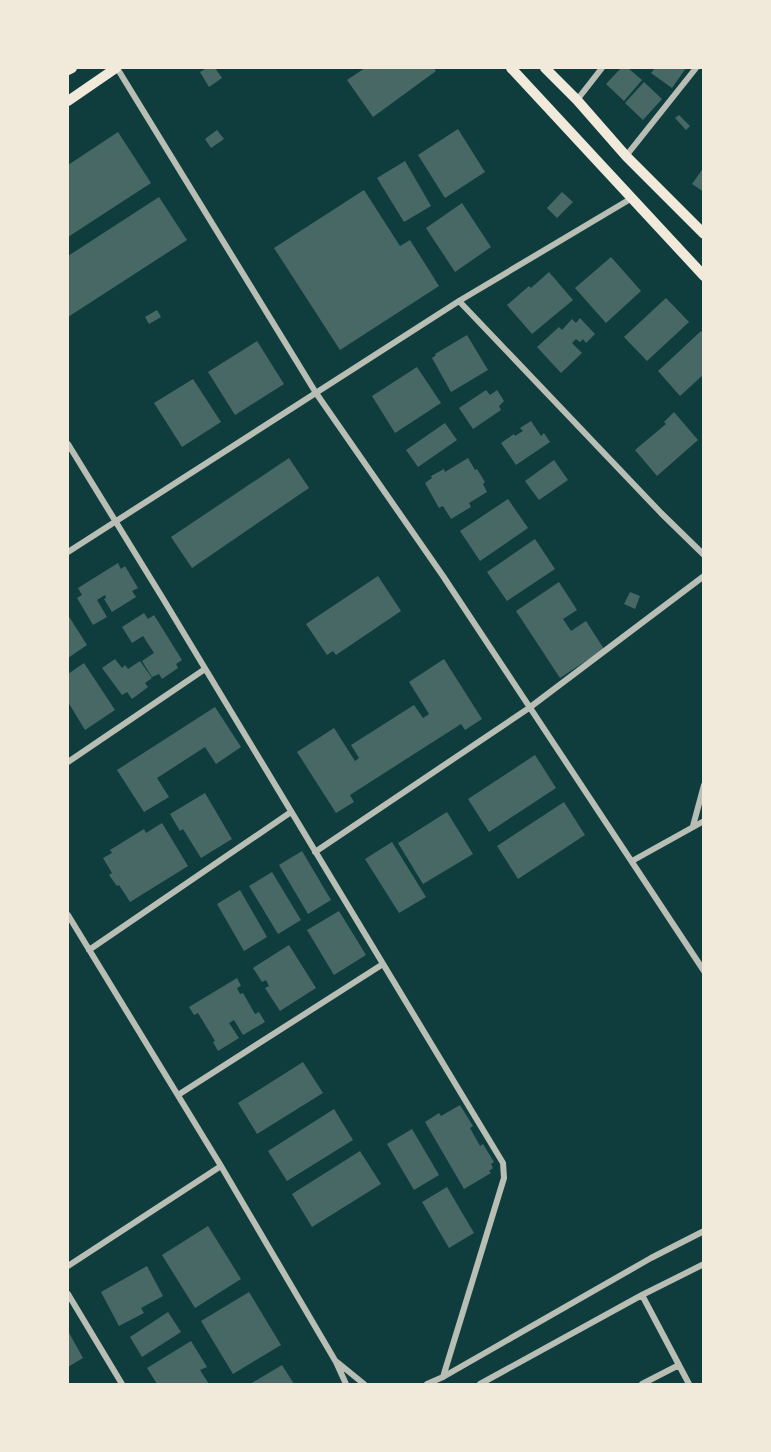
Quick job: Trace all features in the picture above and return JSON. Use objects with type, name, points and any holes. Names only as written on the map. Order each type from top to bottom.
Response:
[{"type":"main road","points":[[68,70],[72,68]]},
{"type":"main road","points":[[68,100],[117,68]]},
{"type":"main road","points":[[511,68],[704,276]]},
{"type":"main road","points":[[545,68],[577,100],[626,156],[704,234]]},
{"type":"street","points":[[117,68],[315,393],[443,576],[704,971]]},
{"type":"street","points":[[577,100],[602,68]]},
{"type":"street","points":[[626,156],[696,68]]},
{"type":"street","points":[[68,552],[459,301],[632,198]]},
{"type":"street","points":[[459,301],[704,555]]},
{"type":"street","points":[[68,444],[503,1163],[504,1178],[443,1377]]},
{"type":"street","points":[[315,852],[530,708],[704,576]]},
{"type":"street","points":[[68,762],[205,669]]},
{"type":"street","points":[[693,826],[704,785]]},
{"type":"street","points":[[89,950],[291,812]]},
{"type":"street","points":[[632,861],[704,821]]},
{"type":"street","points":[[68,915],[221,1166],[336,1362],[346,1384]]},
{"type":"street","points":[[178,1095],[383,964]]},
{"type":"street","points":[[68,1266],[221,1166]]},
{"type":"street","points":[[428,1384],[651,1258],[704,1231]]},
{"type":"street","points":[[480,1384],[642,1295],[704,1264]]},
{"type":"street","points":[[68,1294],[122,1384]]},
{"type":"street","points":[[642,1295],[689,1384]]},
{"type":"street","points":[[336,1362],[364,1384]]},
{"type":"street","points":[[642,1384],[679,1365]]},
{"type":"building","points":[[207,68],[215,68],[222,78],[209,87],[200,72]]},
{"type":"building","points":[[365,68],[434,68],[436,71],[373,117],[347,80]]},
{"type":"building","points":[[621,68],[628,68],[642,80],[624,101],[606,84]]},
{"type":"building","points":[[655,68],[686,68],[672,88],[651,73]]},
{"type":"building","points":[[644,82],[662,99],[643,120],[625,103]]},
{"type":"building","points":[[679,115],[690,126],[686,130],[675,118]]},
{"type":"building","points":[[458,129],[485,172],[445,198],[418,155]]},
{"type":"building","points":[[217,130],[224,139],[211,148],[205,139]]},
{"type":"building","points":[[118,132],[151,183],[68,237],[68,165]]},
{"type":"building","points":[[405,161],[431,206],[404,222],[377,178]]},
{"type":"building","points":[[704,167],[704,192],[692,184]]},
{"type":"building","points":[[364,190],[400,246],[410,240],[439,286],[340,350],[274,248]]},
{"type":"building","points":[[562,192],[573,202],[557,218],[547,208]]},
{"type":"building","points":[[159,197],[187,240],[68,317],[68,256]]},
{"type":"building","points":[[462,203],[491,247],[455,272],[426,228]]},
{"type":"building","points":[[611,257],[641,291],[606,323],[575,288]]},
{"type":"building","points":[[549,272],[573,300],[532,334],[507,305]]},
{"type":"building","points":[[666,298],[689,322],[647,361],[624,337]]},
{"type":"building","points":[[157,310],[161,317],[149,324],[145,317]]},
{"type":"building","points":[[580,318],[595,334],[586,343],[583,339],[580,342],[576,339],[572,343],[582,353],[561,373],[537,347],[559,327],[562,330],[572,319],[576,323]]},
{"type":"building","points":[[701,331],[704,335],[704,374],[680,396],[658,371]]},
{"type":"building","points":[[467,335],[488,370],[451,392],[432,358]]},
{"type":"building","points":[[257,341],[284,384],[235,415],[208,372]]},
{"type":"building","points":[[417,367],[441,403],[395,433],[372,396]]},
{"type":"building","points":[[193,379],[221,422],[182,447],[154,403]]},
{"type":"building","points":[[486,390],[490,395],[497,390],[504,401],[499,406],[501,410],[473,429],[459,408]]},
{"type":"building","points":[[674,412],[698,440],[657,476],[635,450],[666,424],[664,422]]},
{"type":"building","points":[[531,421],[541,436],[544,433],[550,442],[516,465],[501,443],[523,431],[520,428]]},
{"type":"building","points":[[445,423],[457,440],[418,467],[406,450]]},
{"type":"building","points":[[289,458],[309,488],[192,568],[171,537]]},
{"type":"building","points":[[468,458],[485,482],[483,484],[487,492],[469,503],[471,507],[451,519],[443,506],[439,508],[425,483],[432,478],[431,476],[444,469],[445,472]]},
{"type":"building","points":[[554,460],[568,480],[539,500],[525,481]]},
{"type":"building","points":[[508,499],[528,528],[480,561],[460,531]]},
{"type":"building","points":[[535,539],[555,569],[507,601],[487,572]]},
{"type":"building","points":[[118,563],[121,569],[125,566],[138,588],[132,591],[136,597],[112,612],[104,599],[105,595],[97,600],[107,617],[93,625],[77,598],[82,595],[78,588]]},
{"type":"building","points":[[378,576],[401,611],[336,655],[333,651],[327,655],[306,624]]},
{"type":"building","points":[[559,582],[577,610],[563,619],[571,631],[586,621],[604,649],[560,678],[516,611]]},
{"type":"building","points":[[630,592],[640,596],[635,609],[624,604]]},
{"type":"building","points":[[144,613],[148,619],[154,615],[182,660],[176,664],[178,668],[162,679],[159,674],[152,677],[142,661],[154,653],[143,636],[132,643],[122,627]]},
{"type":"building","points":[[68,615],[87,645],[68,658]]},
{"type":"building","points":[[115,659],[122,668],[125,665],[128,669],[140,661],[152,678],[145,683],[148,687],[132,699],[127,692],[122,695],[102,668]]},
{"type":"building","points":[[444,659],[482,719],[465,730],[461,724],[350,795],[354,802],[336,813],[297,752],[334,728],[355,761],[359,758],[351,745],[414,705],[423,718],[429,714],[409,682]]},
{"type":"building","points":[[84,663],[115,710],[85,730],[68,702],[68,674]]},
{"type":"building","points":[[215,707],[241,747],[216,764],[205,747],[157,778],[169,797],[144,812],[117,770]]},
{"type":"building","points":[[535,755],[556,788],[489,832],[468,799]]},
{"type":"building","points":[[205,793],[232,839],[201,858],[183,829],[180,831],[170,814]]},
{"type":"building","points":[[564,802],[585,835],[518,879],[497,846]]},
{"type":"building","points":[[447,812],[473,854],[423,884],[398,843]]},
{"type":"building","points":[[162,823],[188,866],[130,902],[109,875],[112,873],[103,858],[112,853],[110,850],[144,829],[146,833]]},
{"type":"building","points":[[392,842],[426,897],[399,913],[365,859]]},
{"type":"building","points":[[302,851],[331,900],[308,914],[279,865]]},
{"type":"building","points":[[272,872],[301,920],[278,934],[249,886]]},
{"type":"building","points":[[240,890],[267,937],[244,951],[217,904]]},
{"type":"building","points":[[339,911],[366,955],[334,975],[307,930]]},
{"type":"building","points":[[289,945],[316,988],[280,1011],[265,988],[269,986],[266,980],[262,982],[253,968]]},
{"type":"building","points":[[237,978],[241,986],[237,988],[240,994],[243,993],[255,1014],[259,1012],[265,1022],[243,1035],[234,1020],[229,1023],[239,1038],[218,1051],[213,1042],[215,1041],[198,1013],[194,1015],[189,1007]]},
{"type":"building","points":[[303,1062],[323,1093],[257,1134],[238,1103]]},
{"type":"building","points":[[460,1105],[473,1126],[470,1128],[480,1146],[483,1144],[494,1162],[491,1164],[493,1168],[489,1171],[491,1173],[464,1189],[425,1122],[439,1113],[441,1116]]},
{"type":"building","points":[[334,1109],[353,1140],[287,1181],[268,1151]]},
{"type":"building","points":[[412,1129],[439,1175],[414,1190],[387,1144]]},
{"type":"building","points":[[360,1151],[381,1184],[312,1227],[292,1194]]},
{"type":"building","points":[[447,1187],[474,1233],[449,1248],[422,1202]]},
{"type":"building","points":[[208,1226],[241,1279],[195,1308],[162,1255]]},
{"type":"building","points":[[147,1266],[163,1296],[141,1308],[144,1313],[119,1326],[101,1292]]},
{"type":"building","points":[[249,1292],[281,1345],[233,1374],[201,1321]]},
{"type":"building","points":[[168,1312],[181,1332],[142,1357],[130,1337]]},
{"type":"building","points":[[68,1331],[83,1358],[68,1367]]},
{"type":"building","points":[[191,1341],[207,1367],[200,1370],[209,1384],[157,1384],[147,1368]]},
{"type":"building","points":[[282,1365],[294,1384],[250,1384]]}]
